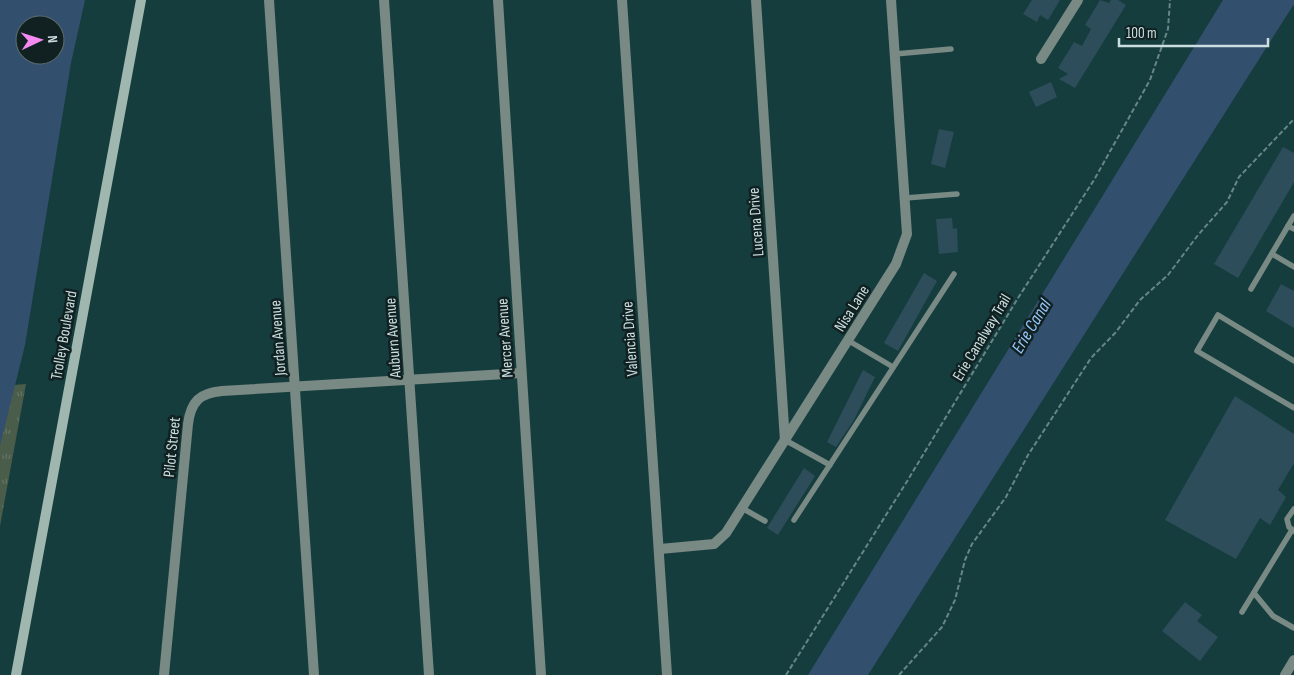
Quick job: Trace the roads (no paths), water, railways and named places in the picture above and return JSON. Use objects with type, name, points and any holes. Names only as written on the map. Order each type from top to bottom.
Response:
[{"type":"street","name":"Trolley Boulevard","points":[[16,675],[141,0]]},
{"type":"street","name":"Jordan Avenue","points":[[269,0],[314,675]]},
{"type":"street","name":"Auburn Avenue","points":[[384,0],[429,675]]},
{"type":"street","name":"Mercer Avenue","points":[[498,0],[541,675]]},
{"type":"street","name":"Valencia Drive","points":[[622,0],[667,675]]},
{"type":"street","name":"Lucena Drive","points":[[756,0],[785,440]]},
{"type":"street","name":"Nisa Lane","points":[[660,549],[714,544],[726,533],[896,264],[907,234],[891,0]]},
{"type":"street","points":[[1040,59],[1078,0]]},
{"type":"street","name":"Pilot Street","points":[[164,675],[188,424],[193,404],[200,396],[209,392],[521,373]]},
{"type":"street","points":[[1285,675],[1294,660]]},
{"type":"lane","points":[[895,54],[951,49]]},
{"type":"lane","points":[[905,198],[957,194]]},
{"type":"lane","points":[[1251,289],[1291,227],[1294,216]]},
{"type":"lane","points":[[1272,254],[1294,267]]},
{"type":"lane","points":[[794,520],[954,274]]},
{"type":"lane","points":[[1294,361],[1218,316],[1197,351],[1294,408]]},
{"type":"lane","points":[[849,341],[894,367]]},
{"type":"lane","points":[[785,440],[830,465]]},
{"type":"lane","points":[[742,508],[765,521]]},
{"type":"lane","points":[[1242,612],[1293,531],[1287,519],[1294,509]]},
{"type":"lane","points":[[1254,593],[1273,616],[1294,628]]},
{"type":"water","points":[[0,0],[85,0],[71,63],[25,345],[0,446]]},
{"type":"water","name":"Erie Canal","points":[[1223,0],[1294,0],[1294,4],[868,675],[808,675]]}]
